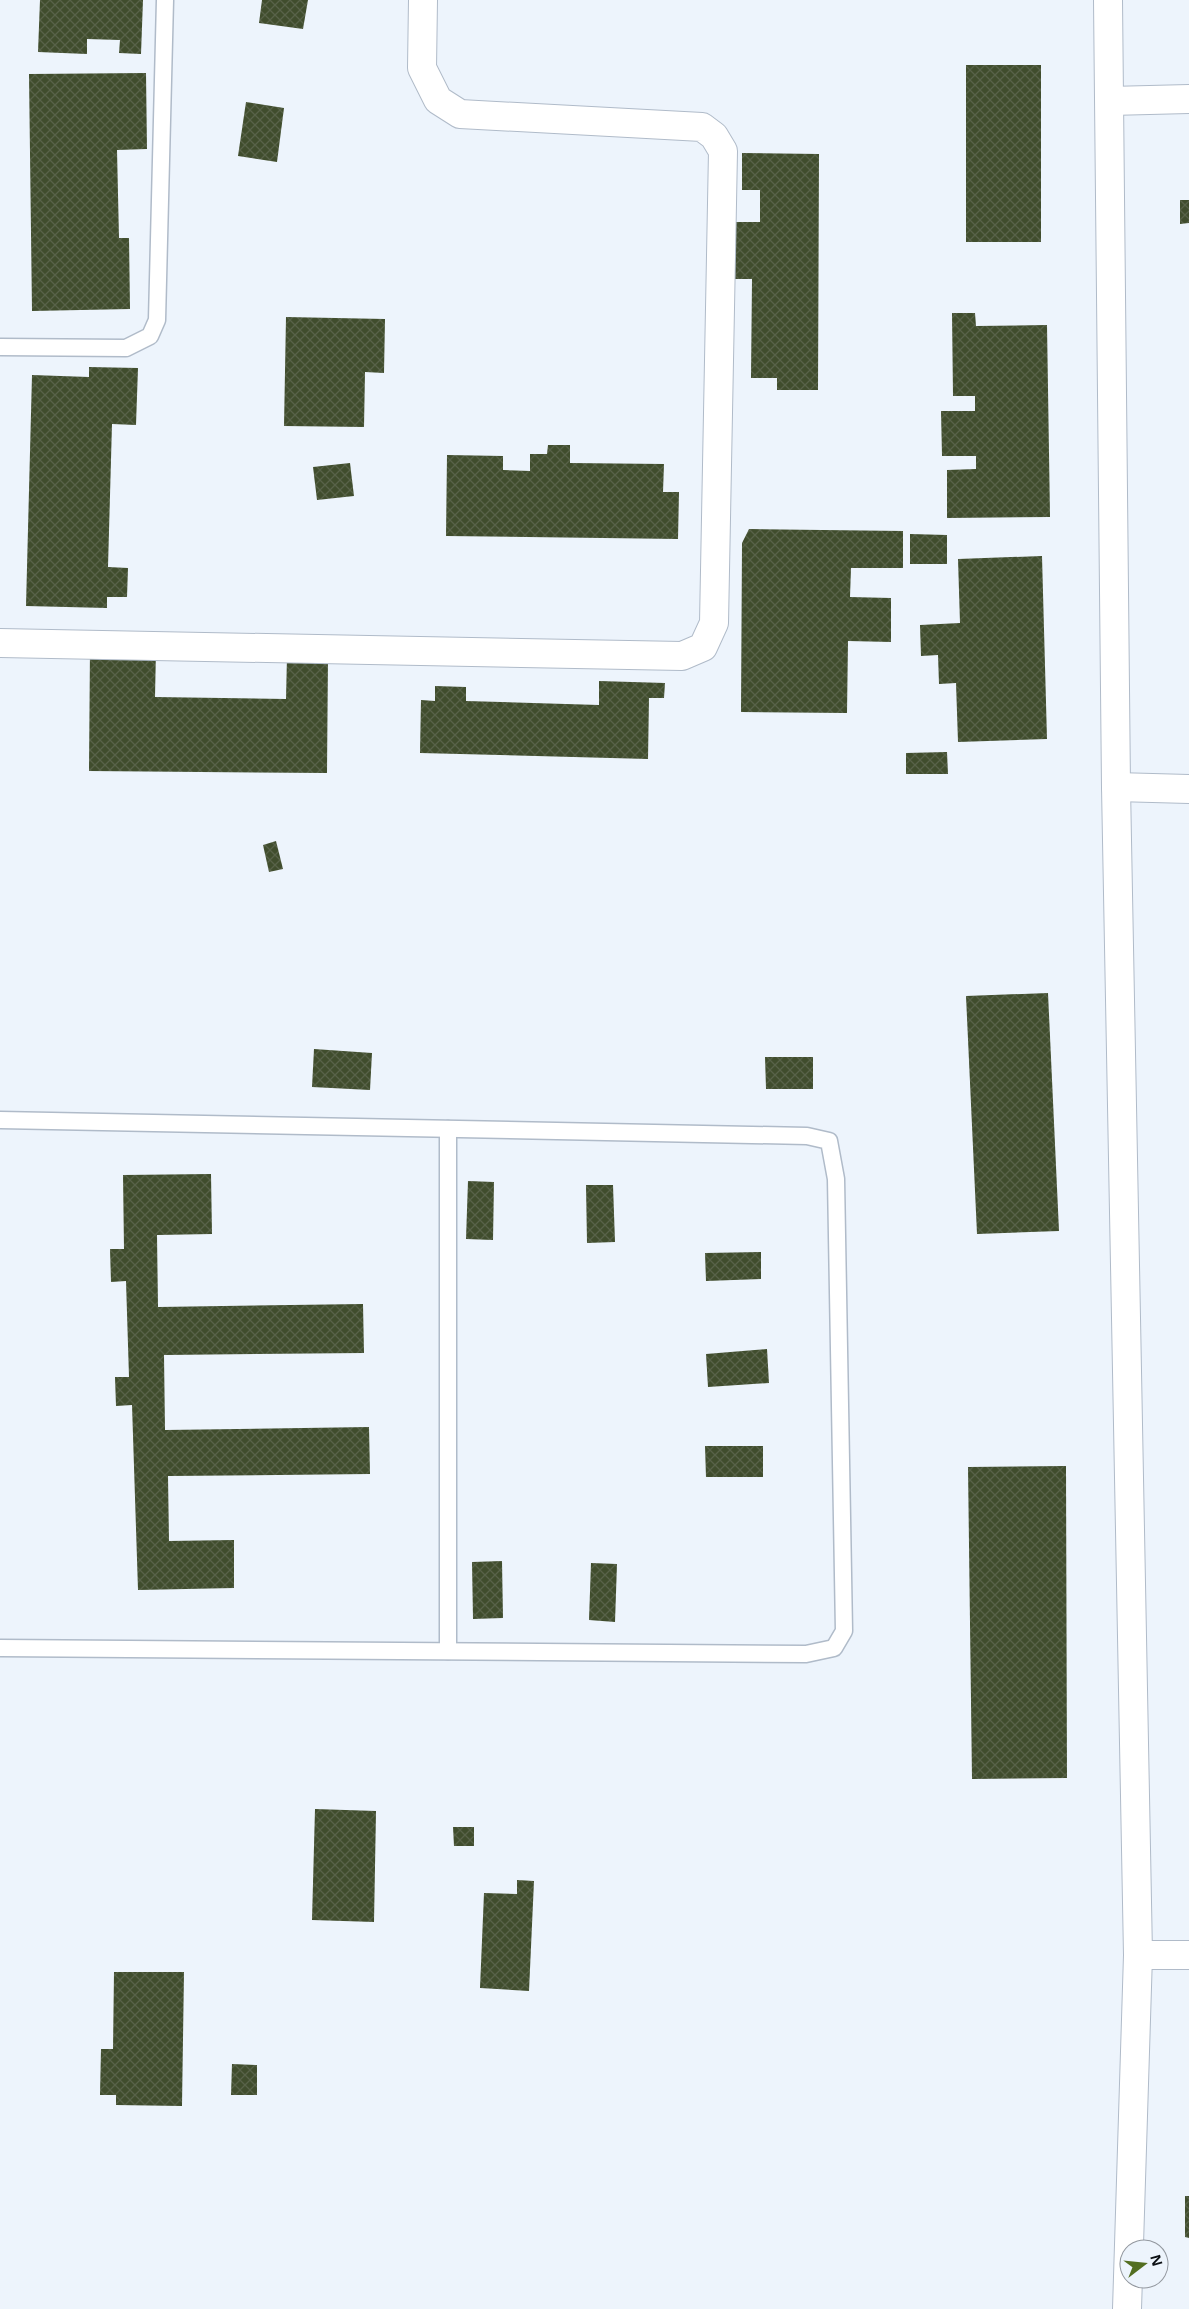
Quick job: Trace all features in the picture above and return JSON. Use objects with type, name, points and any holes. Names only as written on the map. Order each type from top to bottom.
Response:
[{"type":"street","points":[[0,643],[682,656],[703,647],[714,623],[723,151],[714,136],[702,127],[460,114],[438,100],[422,68],[422,0]]},
{"type":"street","points":[[1108,0],[1116,787],[1138,1955],[1127,2309]]},
{"type":"street","points":[[1110,101],[1189,100]]},
{"type":"street","points":[[1116,787],[1189,789]]},
{"type":"street","points":[[1138,1955],[1189,1955]]},
{"type":"lane","points":[[0,347],[126,348],[150,336],[157,320],[165,0]]},
{"type":"lane","points":[[0,1120],[807,1136],[829,1141],[836,1179],[844,1632],[834,1648],[806,1654],[0,1648]]},
{"type":"lane","points":[[448,1129],[448,1651]]},
{"type":"building","points":[[40,0],[143,0],[141,54],[119,53],[120,40],[87,39],[87,54],[38,52]]},
{"type":"building","points":[[262,0],[308,0],[303,29],[259,23]]},
{"type":"building","points":[[966,65],[1041,65],[1041,242],[966,242]]},
{"type":"building","points":[[146,73],[147,149],[117,150],[119,238],[129,238],[130,309],[32,311],[29,74]]},
{"type":"building","points":[[246,102],[284,108],[277,162],[238,156]]},
{"type":"building","points":[[742,153],[819,154],[818,390],[777,390],[777,378],[751,378],[752,279],[724,279],[724,222],[760,222],[760,190],[742,190]]},
{"type":"building","points":[[1180,200],[1189,200],[1189,223],[1180,224]]},
{"type":"building","points":[[952,313],[975,313],[976,326],[1047,325],[1050,517],[947,518],[947,470],[976,469],[976,456],[942,456],[941,411],[975,411],[975,396],[953,396]]},
{"type":"building","points":[[286,317],[385,319],[384,373],[365,372],[364,427],[284,426]]},
{"type":"building","points":[[89,367],[138,368],[136,425],[112,424],[108,567],[128,568],[127,597],[107,597],[107,608],[26,606],[32,375],[89,377]]},
{"type":"building","points":[[548,445],[570,445],[570,463],[664,464],[663,492],[679,492],[678,539],[446,536],[447,455],[503,456],[503,470],[530,471],[530,454],[547,454]]},
{"type":"building","points":[[350,463],[354,496],[317,500],[313,467]]},
{"type":"building","points":[[749,529],[903,531],[903,568],[851,568],[850,597],[891,598],[891,642],[848,641],[847,713],[741,712],[742,543]]},
{"type":"building","points":[[910,534],[947,535],[947,564],[910,564]]},
{"type":"building","points":[[1042,556],[1047,739],[958,742],[956,683],[939,684],[938,655],[921,656],[920,625],[960,623],[958,559]]},
{"type":"building","points":[[90,648],[156,649],[155,697],[286,699],[287,656],[328,657],[327,773],[89,771]]},
{"type":"building","points":[[599,681],[665,683],[664,698],[649,698],[648,759],[420,753],[421,700],[435,701],[435,686],[466,687],[466,701],[599,705]]},
{"type":"building","points":[[947,752],[948,774],[906,774],[906,753]]},
{"type":"building","points":[[276,841],[283,869],[269,872],[263,845]]},
{"type":"building","points":[[1048,993],[1059,1231],[977,1234],[966,996]]},
{"type":"building","points":[[314,1049],[372,1053],[370,1090],[312,1087]]},
{"type":"building","points":[[765,1057],[813,1057],[813,1089],[766,1089]]},
{"type":"building","points":[[211,1174],[212,1234],[157,1235],[158,1307],[363,1304],[364,1353],[164,1355],[165,1430],[369,1427],[370,1474],[168,1476],[169,1541],[234,1540],[234,1588],[138,1590],[132,1405],[116,1406],[115,1377],[129,1377],[126,1281],[111,1282],[110,1249],[124,1249],[123,1175]]},
{"type":"building","points":[[468,1181],[494,1182],[493,1240],[466,1239]]},
{"type":"building","points":[[586,1185],[613,1185],[615,1242],[587,1243]]},
{"type":"building","points":[[761,1252],[761,1279],[706,1281],[705,1253]]},
{"type":"building","points":[[767,1349],[769,1383],[708,1387],[706,1354]]},
{"type":"building","points":[[705,1446],[763,1446],[763,1477],[706,1477]]},
{"type":"building","points":[[1066,1466],[1067,1778],[972,1779],[968,1467]]},
{"type":"building","points":[[502,1561],[503,1618],[473,1619],[472,1562]]},
{"type":"building","points":[[591,1563],[617,1564],[615,1622],[589,1620]]},
{"type":"building","points":[[315,1809],[376,1811],[374,1922],[312,1920]]},
{"type":"building","points":[[453,1827],[474,1827],[474,1846],[454,1846]]},
{"type":"building","points":[[517,1880],[534,1881],[529,1991],[480,1988],[484,1893],[517,1894]]},
{"type":"building","points":[[114,1972],[184,1972],[182,2106],[116,2105],[116,2095],[100,2095],[101,2049],[113,2049]]},
{"type":"building","points":[[232,2064],[257,2065],[257,2095],[231,2095]]},
{"type":"building","points":[[1185,2196],[1189,2196],[1189,2238],[1185,2237]]}]
